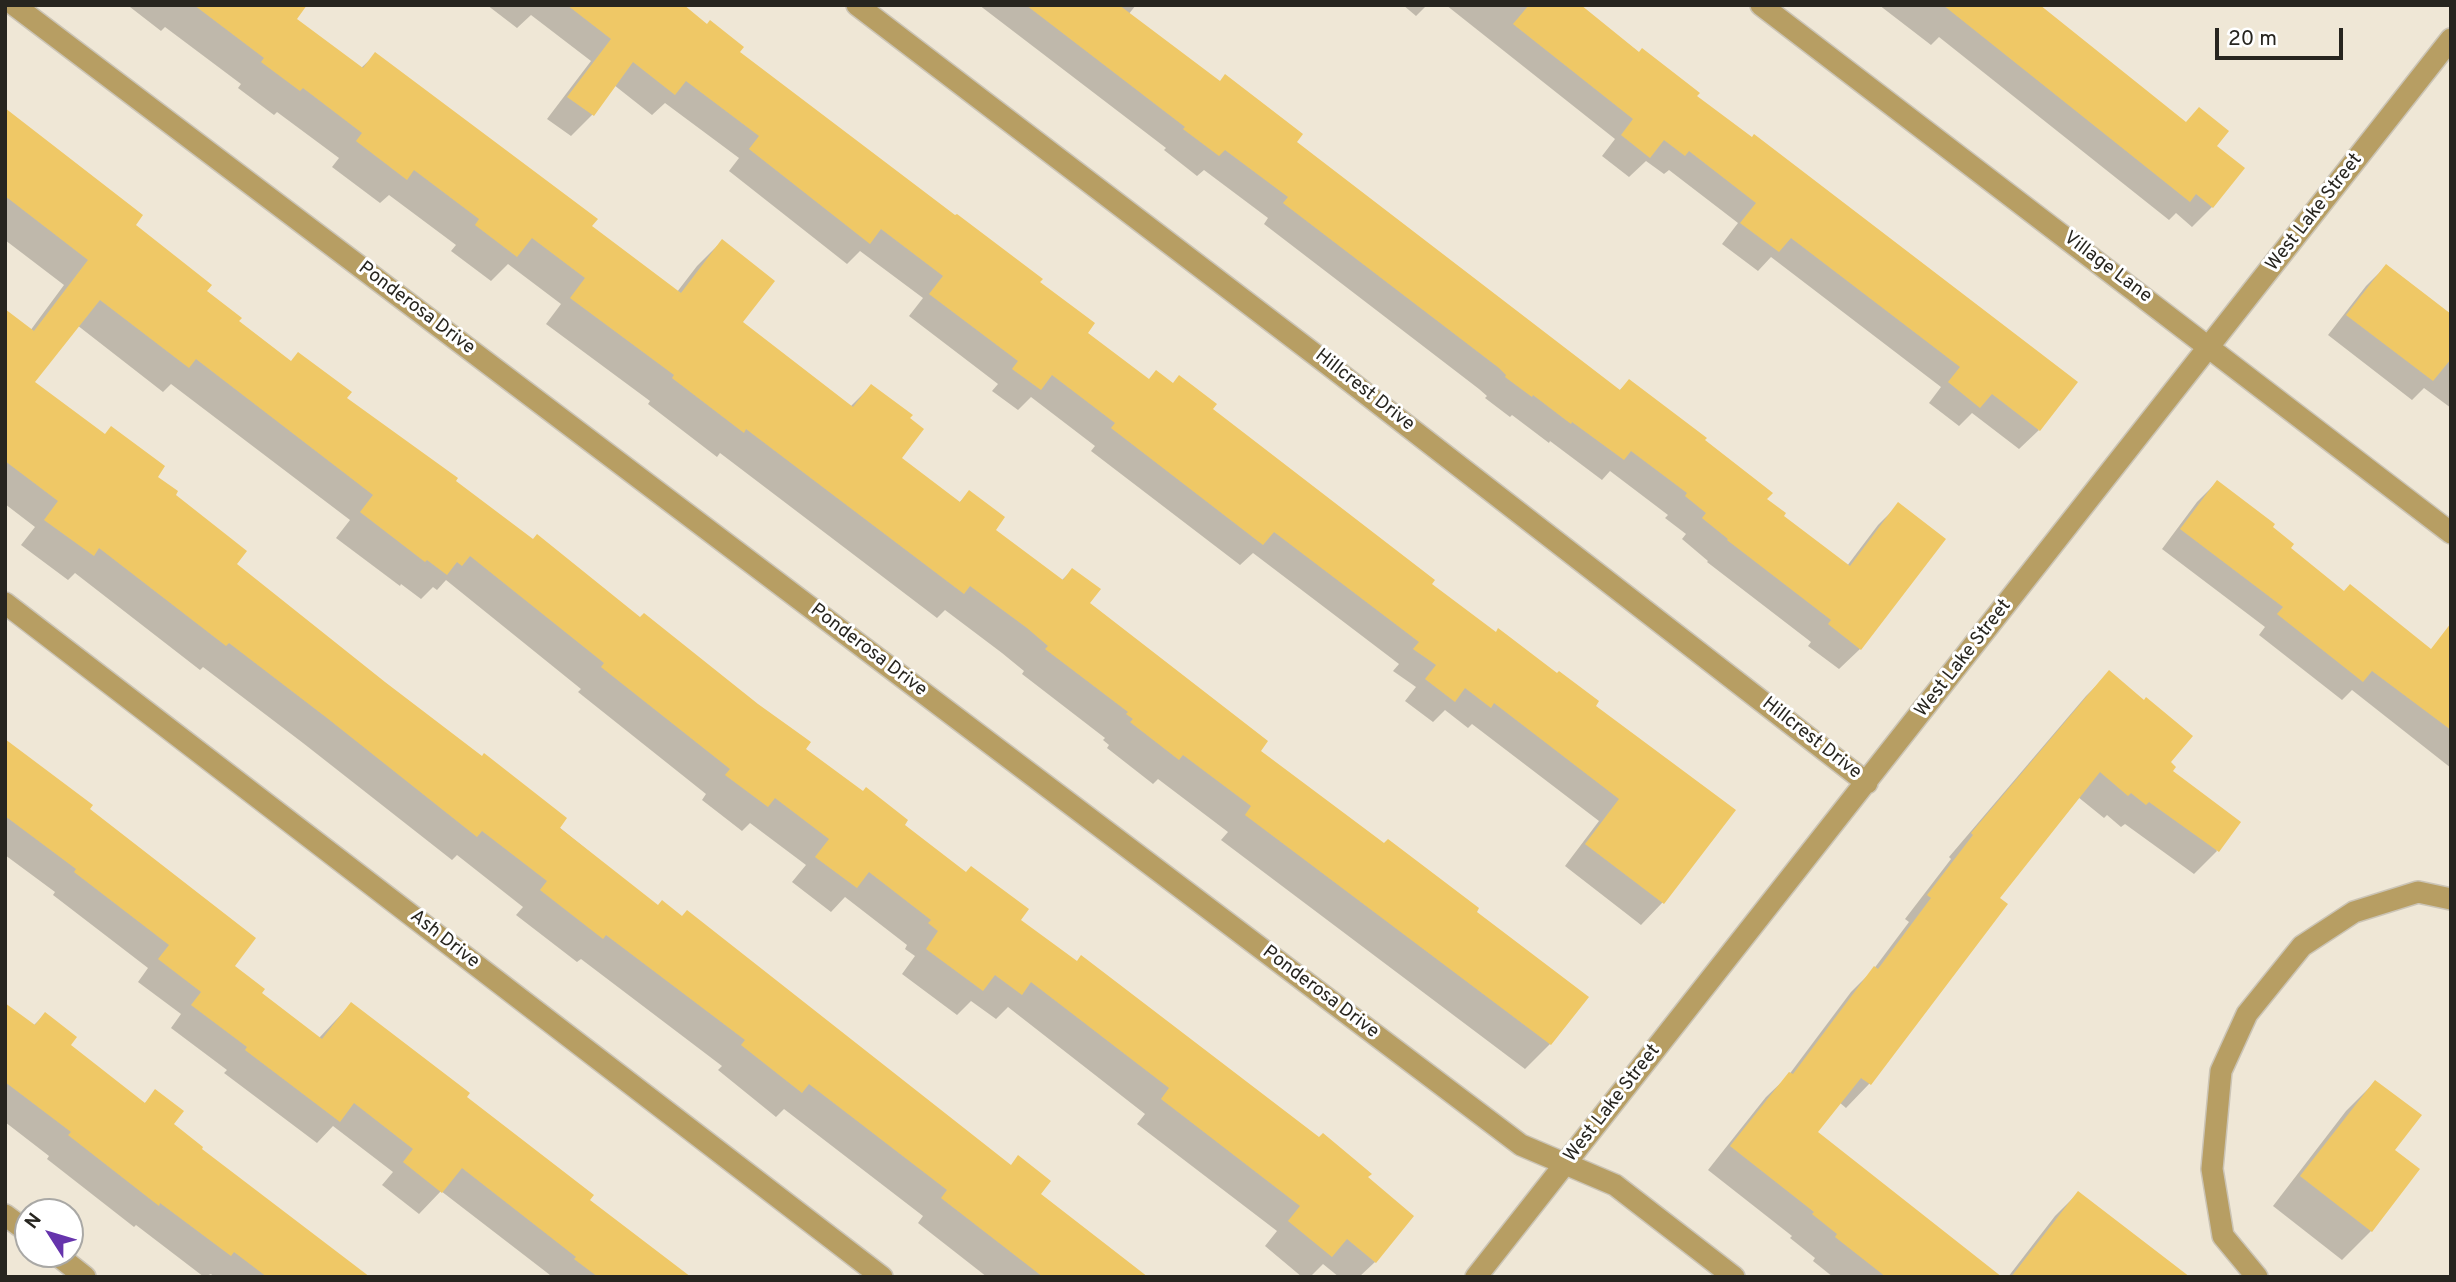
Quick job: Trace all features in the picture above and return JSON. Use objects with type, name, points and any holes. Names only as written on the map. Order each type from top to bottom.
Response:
[{"type":"street","name":"Ponderosa Drive","points":[[14,5],[1521,1145],[1615,1185],[1734,1277]]},
{"type":"street","name":"Hillcrest Drive","points":[[857,5],[1335,369],[1867,783]]},
{"type":"street","name":"Village Lane","points":[[1761,5],[2451,533]]},
{"type":"street","name":"West Lake Street","points":[[1476,1277],[2451,39]]},
{"type":"street","name":"Ash Drive","points":[[5,603],[882,1277]]},
{"type":"street","points":[[2257,1277],[2222,1236],[2212,1169],[2221,1071],[2247,1014],[2302,946],[2354,912],[2418,892],[2451,899]]},
{"type":"building","points":[[194,5],[307,5],[297,19],[363,68],[375,52],[598,219],[592,226],[681,293],[722,239],[775,281],[743,322],[853,407],[871,384],[913,415],[910,418],[924,429],[902,458],[960,502],[969,490],[1005,517],[996,530],[1063,580],[1072,568],[1101,589],[1090,603],[1268,741],[1261,751],[1384,843],[1388,839],[1479,908],[1477,912],[1589,997],[1551,1045],[1245,815],[1251,806],[1183,755],[1179,760],[1130,722],[1133,719],[1126,714],[1128,712],[1045,649],[1048,646],[1027,628],[970,586],[964,594],[746,429],[744,433],[672,378],[674,375],[570,298],[585,278],[532,238],[517,257],[475,225],[479,219],[414,170],[407,180],[356,141],[362,133],[303,88],[300,91],[261,62],[264,58]]},
{"type":"building","points":[[567,5],[684,5],[707,24],[710,20],[744,47],[740,52],[1043,279],[1040,282],[1095,323],[1088,333],[1149,379],[1156,370],[1173,383],[1179,375],[1217,404],[1213,409],[1435,580],[1432,584],[1496,632],[1498,628],[1557,673],[1559,671],[1599,701],[1596,706],[1736,810],[1664,904],[1585,844],[1619,799],[1494,703],[1491,708],[1465,688],[1455,702],[1425,679],[1436,665],[1413,649],[1419,642],[1274,532],[1263,545],[1111,428],[1115,423],[1052,375],[1041,390],[1012,369],[1018,361],[929,294],[943,276],[881,229],[870,244],[749,149],[759,136],[686,81],[675,95],[633,62],[594,116],[567,97],[611,39]]},
{"type":"building","points":[[1026,5],[1119,5],[1220,81],[1225,74],[1303,134],[1297,142],[1620,390],[1629,379],[1707,438],[1705,440],[1773,493],[1767,499],[1786,513],[1784,516],[1850,566],[1898,502],[1946,539],[1861,650],[1828,624],[1831,620],[1702,518],[1706,513],[1685,496],[1687,493],[1631,451],[1624,460],[1533,395],[1532,397],[1505,377],[1499,368],[1283,203],[1288,197],[1225,150],[1219,156]]},
{"type":"building","points":[[1529,5],[1581,5],[1639,52],[1642,48],[1700,93],[1697,96],[1752,137],[1754,134],[2078,382],[2040,431],[1992,394],[1980,408],[1948,382],[1960,367],[1791,238],[1779,252],[1740,223],[1756,203],[1689,151],[1685,156],[1664,140],[1650,158],[1621,135],[1633,119],[1513,24]]},
{"type":"building","points":[[1943,5],[2040,5],[2186,122],[2199,107],[2229,131],[2217,146],[2245,168],[2213,208],[2196,194],[2190,202]]},
{"type":"building","points":[[5,108],[143,215],[136,225],[212,285],[207,291],[242,318],[239,321],[291,361],[298,352],[352,392],[347,398],[458,478],[456,481],[533,539],[537,534],[640,617],[644,613],[758,704],[811,742],[806,749],[863,791],[866,787],[908,820],[905,825],[966,872],[971,866],[1029,909],[1021,920],[1077,961],[1081,955],[1319,1137],[1323,1133],[1372,1174],[1368,1177],[1414,1216],[1376,1263],[1347,1239],[1332,1257],[1288,1221],[1300,1206],[1161,1099],[1169,1088],[1031,982],[1022,995],[995,975],[983,991],[926,949],[938,931],[928,923],[931,920],[869,872],[857,888],[815,857],[829,839],[775,798],[768,807],[725,775],[730,769],[601,667],[604,663],[470,556],[462,566],[457,562],[447,575],[427,560],[425,562],[360,512],[373,495],[196,359],[189,368],[100,300],[35,382],[105,434],[111,426],[165,466],[158,477],[178,491],[176,495],[247,551],[237,564],[385,682],[482,756],[484,753],[567,818],[560,828],[658,905],[662,900],[682,916],[687,910],[1011,1165],[1018,1155],[1051,1181],[1041,1194],[1148,1277],[1043,1277],[941,1198],[947,1190],[809,1084],[802,1093],[741,1045],[745,1040],[606,935],[603,939],[540,890],[547,881],[482,831],[477,837],[229,643],[226,646],[99,548],[94,556],[44,520],[58,501],[5,461],[5,309],[34,331],[88,260],[5,196]]},
{"type":"building","points":[[2386,264],[2451,314],[2451,359],[2433,381],[2346,315]]},
{"type":"building","points":[[2217,480],[2275,524],[2273,527],[2294,544],[2291,548],[2344,591],[2350,584],[2431,649],[2451,623],[2451,730],[2372,671],[2363,682],[2277,614],[2283,607],[2180,529]]},
{"type":"building","points":[[2109,670],[2193,736],[2171,762],[2176,767],[2173,771],[2241,822],[2219,852],[2149,802],[2146,805],[2131,793],[2128,796],[2100,772],[2000,898],[2008,904],[1871,1085],[1861,1078],[1818,1132],[2002,1277],[1886,1277],[1835,1237],[1837,1234],[1812,1214],[1814,1212],[1730,1146],[1789,1072],[1793,1074],[1874,966],[1878,969],[1931,898],[1927,895],[1973,835],[1971,833]]},
{"type":"building","points":[[5,739],[93,805],[90,809],[256,938],[235,966],[265,989],[262,993],[322,1039],[351,1002],[470,1093],[467,1097],[594,1195],[590,1200],[691,1277],[598,1277],[462,1168],[442,1193],[403,1162],[413,1149],[354,1103],[340,1122],[245,1050],[247,1047],[191,1005],[201,992],[158,959],[169,945],[74,872],[76,869],[5,816]]},
{"type":"building","points":[[5,1003],[35,1025],[45,1012],[77,1037],[71,1045],[145,1103],[155,1089],[184,1111],[174,1124],[203,1147],[202,1149],[370,1277],[267,1277],[234,1252],[231,1256],[160,1203],[159,1206],[68,1135],[71,1132],[5,1082]]},
{"type":"building","points":[[2375,1080],[2422,1115],[2395,1150],[2420,1169],[2372,1232],[2300,1176]]},
{"type":"building","points":[[2078,1191],[2190,1277],[2011,1277]]}]
